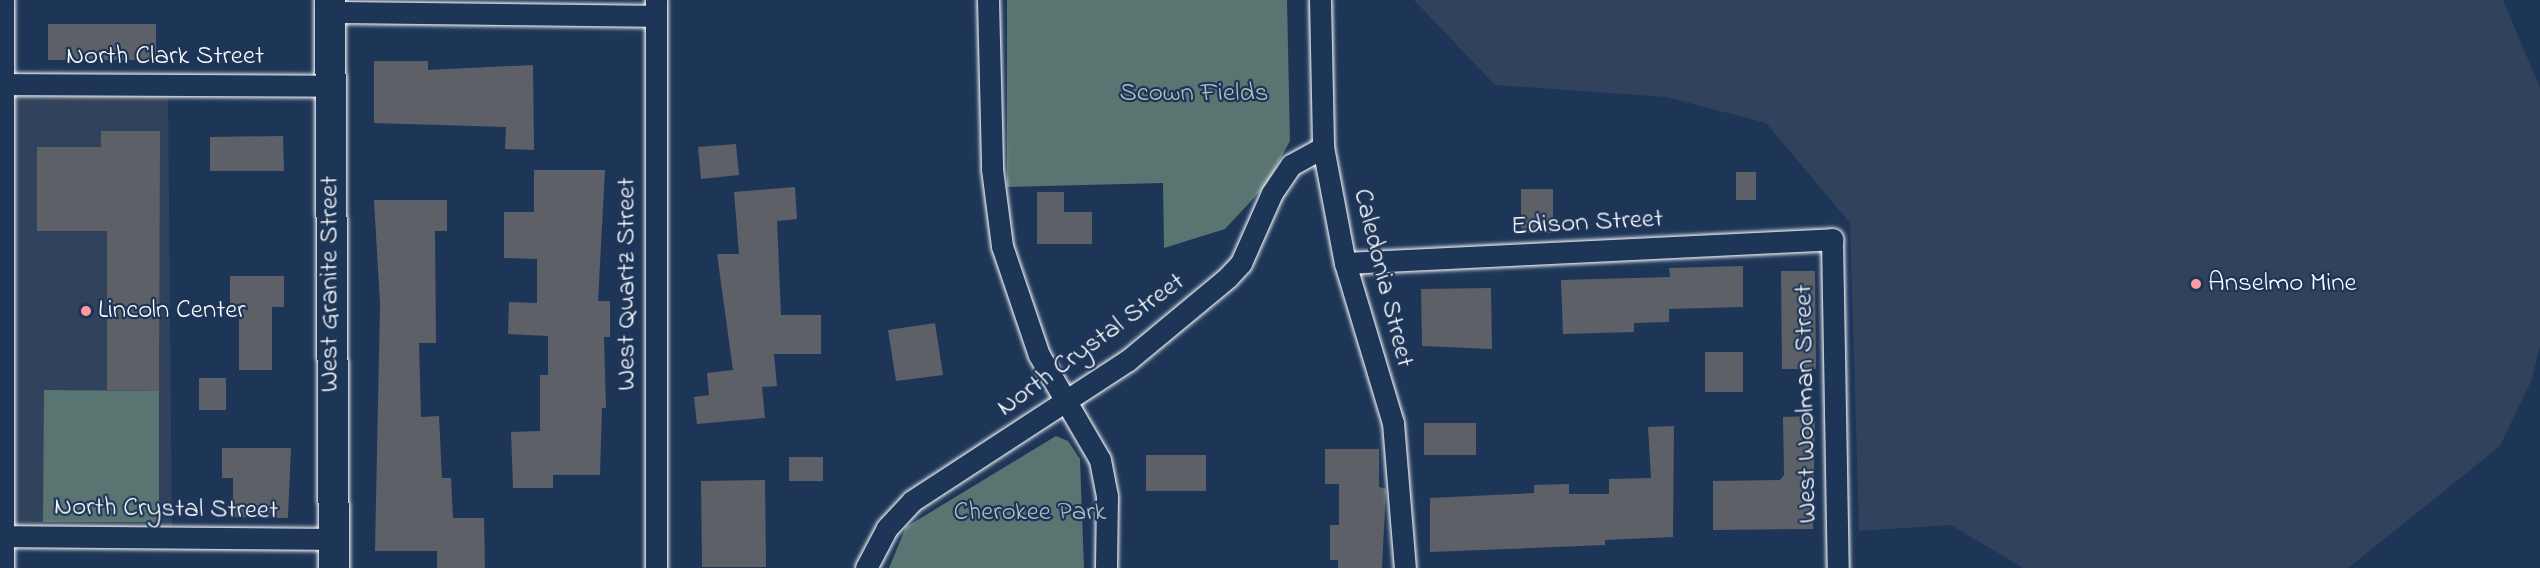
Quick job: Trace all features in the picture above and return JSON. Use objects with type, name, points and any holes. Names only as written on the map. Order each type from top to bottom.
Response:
[{"type":"street","points":[[3,0],[1,84],[1,536],[3,568]]},
{"type":"street","points":[[988,0],[992,169],[1002,246],[1025,323],[1066,403],[1094,444],[1104,473],[1106,568]]},
{"type":"street","name":"Caledonia Street","points":[[1320,0],[1323,147],[1345,263],[1393,423],[1405,568]]},
{"type":"street","points":[[330,6],[656,8]]},
{"type":"street","name":"West Granite Street","points":[[330,6],[333,554]]},
{"type":"street","name":"West Quartz Street","points":[[656,8],[656,568]]},
{"type":"street","name":"North Clark Street","points":[[1,84],[329,86]]},
{"type":"street","name":"North Crystal Street","points":[[866,568],[886,528],[912,501],[1066,403],[1184,318],[1228,278],[1241,263],[1272,193],[1291,165],[1323,147]]},
{"type":"street","name":"Edison Street","points":[[1345,263],[1832,240]]},
{"type":"street","name":"West Woolman Street","points":[[1832,240],[1838,568]]},
{"type":"street","name":"North Crystal Street","points":[[1,536],[333,554]]},
{"type":"shaded area","name":"Anselmo Mine","points":[[1414,0],[2503,0],[2540,88],[2540,346],[2532,379],[2500,446],[2348,568],[2023,568],[1951,525],[1859,531],[1850,223],[1766,123],[1666,97],[1495,85]]},
{"type":"shaded area","name":"Lincoln Center","points":[[3,84],[168,85],[172,536],[3,536]]},
{"type":"green space","name":"Scown Fields","points":[[1007,0],[1287,0],[1290,141],[1266,185],[1225,229],[1164,248],[1163,183],[1007,187]]},
{"type":"green space","points":[[44,390],[159,391],[159,522],[43,522]]},
{"type":"green space","name":"Cherokee Park","points":[[1056,436],[1068,441],[1080,459],[1084,568],[889,568],[906,527]]},
{"type":"building","points":[[48,24],[156,24],[156,60],[48,60]]},
{"type":"building","points":[[374,61],[428,61],[428,70],[533,65],[534,150],[505,149],[506,127],[374,123]]},
{"type":"building","points":[[101,131],[160,131],[159,391],[107,390],[107,231],[37,231],[37,147],[101,147]]},
{"type":"building","points":[[283,136],[284,171],[210,171],[210,137]]},
{"type":"building","points":[[736,144],[739,175],[701,179],[698,147]]},
{"type":"building","points":[[534,170],[605,170],[598,301],[610,301],[610,337],[604,337],[606,408],[602,408],[600,475],[553,475],[553,488],[513,488],[511,432],[540,431],[540,375],[548,375],[548,336],[508,334],[509,302],[537,303],[537,259],[504,258],[504,212],[534,212]]},
{"type":"building","points":[[1736,172],[1756,172],[1756,200],[1736,200]]},
{"type":"building","points":[[795,187],[797,219],[777,221],[781,315],[821,315],[821,354],[774,354],[777,386],[762,387],[765,418],[697,424],[694,397],[709,395],[707,373],[733,370],[717,254],[739,254],[734,192]]},
{"type":"building","points":[[1521,189],[1553,189],[1553,233],[1521,233]]},
{"type":"building","points":[[1037,192],[1064,192],[1064,212],[1092,212],[1092,244],[1037,244]]},
{"type":"building","points":[[374,200],[447,200],[447,231],[435,231],[436,343],[419,343],[421,417],[439,416],[442,478],[451,478],[453,518],[484,518],[485,568],[437,568],[437,551],[375,551],[380,304]]},
{"type":"building","points":[[1743,266],[1743,307],[1669,309],[1669,322],[1634,323],[1634,332],[1563,334],[1561,280],[1670,277],[1669,268]]},
{"type":"building","points":[[1781,271],[1815,271],[1816,369],[1782,369]]},
{"type":"building","points":[[230,276],[284,276],[284,307],[272,307],[272,370],[239,370],[239,307],[230,307]]},
{"type":"building","points":[[1491,288],[1492,349],[1422,346],[1421,289]]},
{"type":"building","points":[[935,323],[943,375],[896,381],[888,330]]},
{"type":"building","points":[[1705,352],[1743,352],[1743,392],[1705,392]]},
{"type":"building","points":[[199,378],[226,378],[226,410],[199,410]]},
{"type":"building","points":[[1815,416],[1813,529],[1713,530],[1713,481],[1780,480],[1784,475],[1783,417]]},
{"type":"building","points":[[1424,423],[1476,423],[1476,455],[1424,455]]},
{"type":"building","points":[[1674,426],[1673,537],[1605,540],[1605,545],[1430,552],[1430,498],[1534,493],[1534,485],[1569,484],[1569,494],[1609,494],[1609,479],[1651,478],[1648,427]]},
{"type":"building","points":[[222,448],[291,448],[288,518],[233,517],[233,478],[222,478]]},
{"type":"building","points":[[1325,449],[1379,449],[1379,487],[1386,489],[1382,568],[1338,568],[1338,560],[1330,560],[1330,525],[1339,525],[1339,484],[1325,484]]},
{"type":"building","points":[[1146,455],[1206,455],[1206,491],[1146,491]]},
{"type":"building","points":[[789,457],[823,457],[823,481],[789,481]]},
{"type":"building","points":[[765,480],[766,567],[702,567],[701,481]]},
{"type":"place","name":"Anselmo Mine","points":[[2196,284]]},
{"type":"place","name":"Lincoln Center","points":[[86,311]]}]
